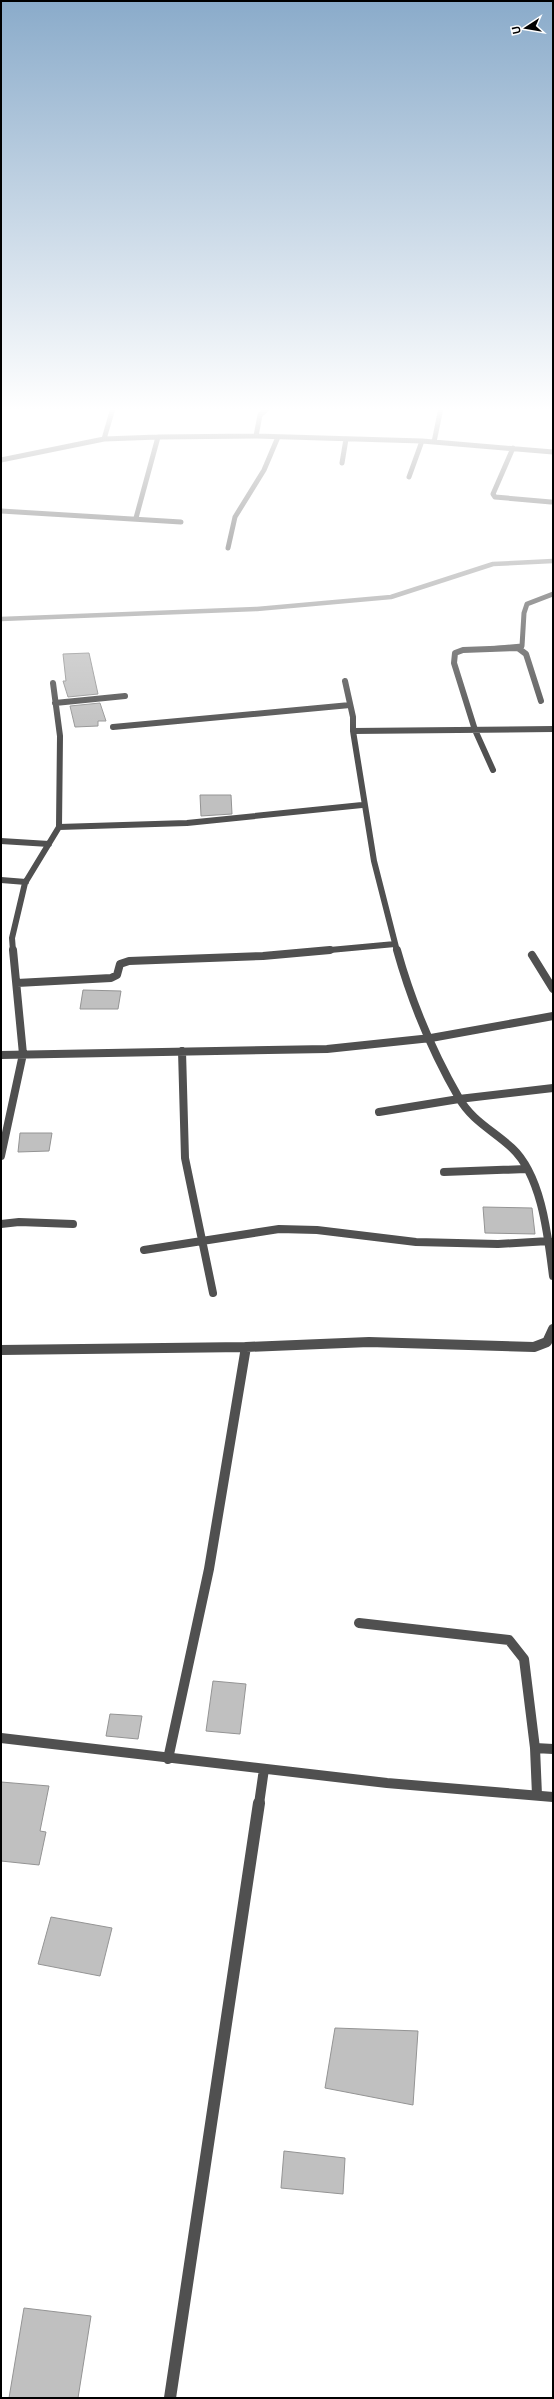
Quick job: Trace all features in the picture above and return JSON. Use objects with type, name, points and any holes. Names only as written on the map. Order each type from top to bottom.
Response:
[{"type":"street","points":[[158,520],[181,522]]},
{"type":"street","points":[[228,548],[235,520]]},
{"type":"street","points":[[493,770],[475,730],[454,663],[455,654],[463,650],[518,648],[522,646],[524,640],[524,613],[527,604],[553,594]]},
{"type":"street","points":[[518,648],[526,654],[541,701]]},
{"type":"street","points":[[345,681],[350,705],[362,805],[383,904],[410,989],[460,1099],[471,1116],[515,1151],[526,1170],[541,1209],[549,1241],[553,1276]]},
{"type":"street","points":[[1,1156],[23,1054],[12,938],[26,882],[59,827],[60,736],[52,683]]},
{"type":"street","points":[[55,703],[126,696]]},
{"type":"street","points":[[113,727],[350,705]]},
{"type":"street","points":[[353,730],[553,729]]},
{"type":"street","points":[[59,827],[187,823],[362,805]]},
{"type":"street","points":[[1,841],[49,844]]},
{"type":"street","points":[[1,880],[26,882]]},
{"type":"street","points":[[17,983],[111,978],[117,975],[120,964],[129,961],[263,956],[395,944]]},
{"type":"street","points":[[532,955],[553,988]]},
{"type":"street","points":[[1,1055],[327,1049],[431,1038],[553,1016]]},
{"type":"street","points":[[182,1051],[185,1158],[213,1292]]},
{"type":"street","points":[[378,1112],[460,1099],[553,1088]]},
{"type":"street","points":[[444,1172],[526,1170]]},
{"type":"street","points":[[1,1224],[19,1222],[73,1224]]},
{"type":"street","points":[[144,1250],[279,1229],[317,1230],[416,1242],[498,1244],[549,1241]]},
{"type":"street","points":[[1,1350],[246,1347],[369,1342],[534,1348],[548,1342],[553,1329]]},
{"type":"street","points":[[168,1759],[209,1569],[246,1347]]},
{"type":"street","points":[[359,1623],[509,1640],[524,1659],[535,1748],[537,1795]]},
{"type":"street","points":[[1,1738],[168,1759],[387,1783],[553,1797]]},
{"type":"street","points":[[535,1748],[553,1749]]},
{"type":"street","points":[[170,2398],[264,1769]]},
{"type":"building","points":[[89,653],[98,694],[68,697],[63,681],[66,681],[63,654]]},
{"type":"building","points":[[100,703],[106,721],[98,721],[98,726],[75,727],[70,706]]},
{"type":"building","points":[[200,795],[231,795],[232,814],[201,816]]},
{"type":"building","points":[[83,990],[121,991],[118,1009],[80,1009]]},
{"type":"building","points":[[20,1133],[52,1133],[49,1151],[18,1152]]},
{"type":"building","points":[[483,1207],[532,1208],[535,1234],[485,1233]]},
{"type":"building","points":[[213,1681],[246,1684],[240,1734],[206,1731]]},
{"type":"building","points":[[110,1714],[142,1716],[138,1739],[106,1736]]},
{"type":"building","points":[[1,1782],[49,1786],[40,1831],[46,1832],[39,1865],[1,1861]]},
{"type":"building","points":[[51,1917],[112,1928],[100,1976],[38,1964]]},
{"type":"building","points":[[335,2028],[418,2031],[413,2105],[325,2088]]},
{"type":"building","points":[[284,2151],[345,2158],[343,2194],[281,2188]]},
{"type":"building","points":[[24,2308],[91,2316],[78,2398],[9,2398]]},
{"type":"waterway","points":[[1,619],[257,609],[391,597],[493,564],[553,561]]}]
